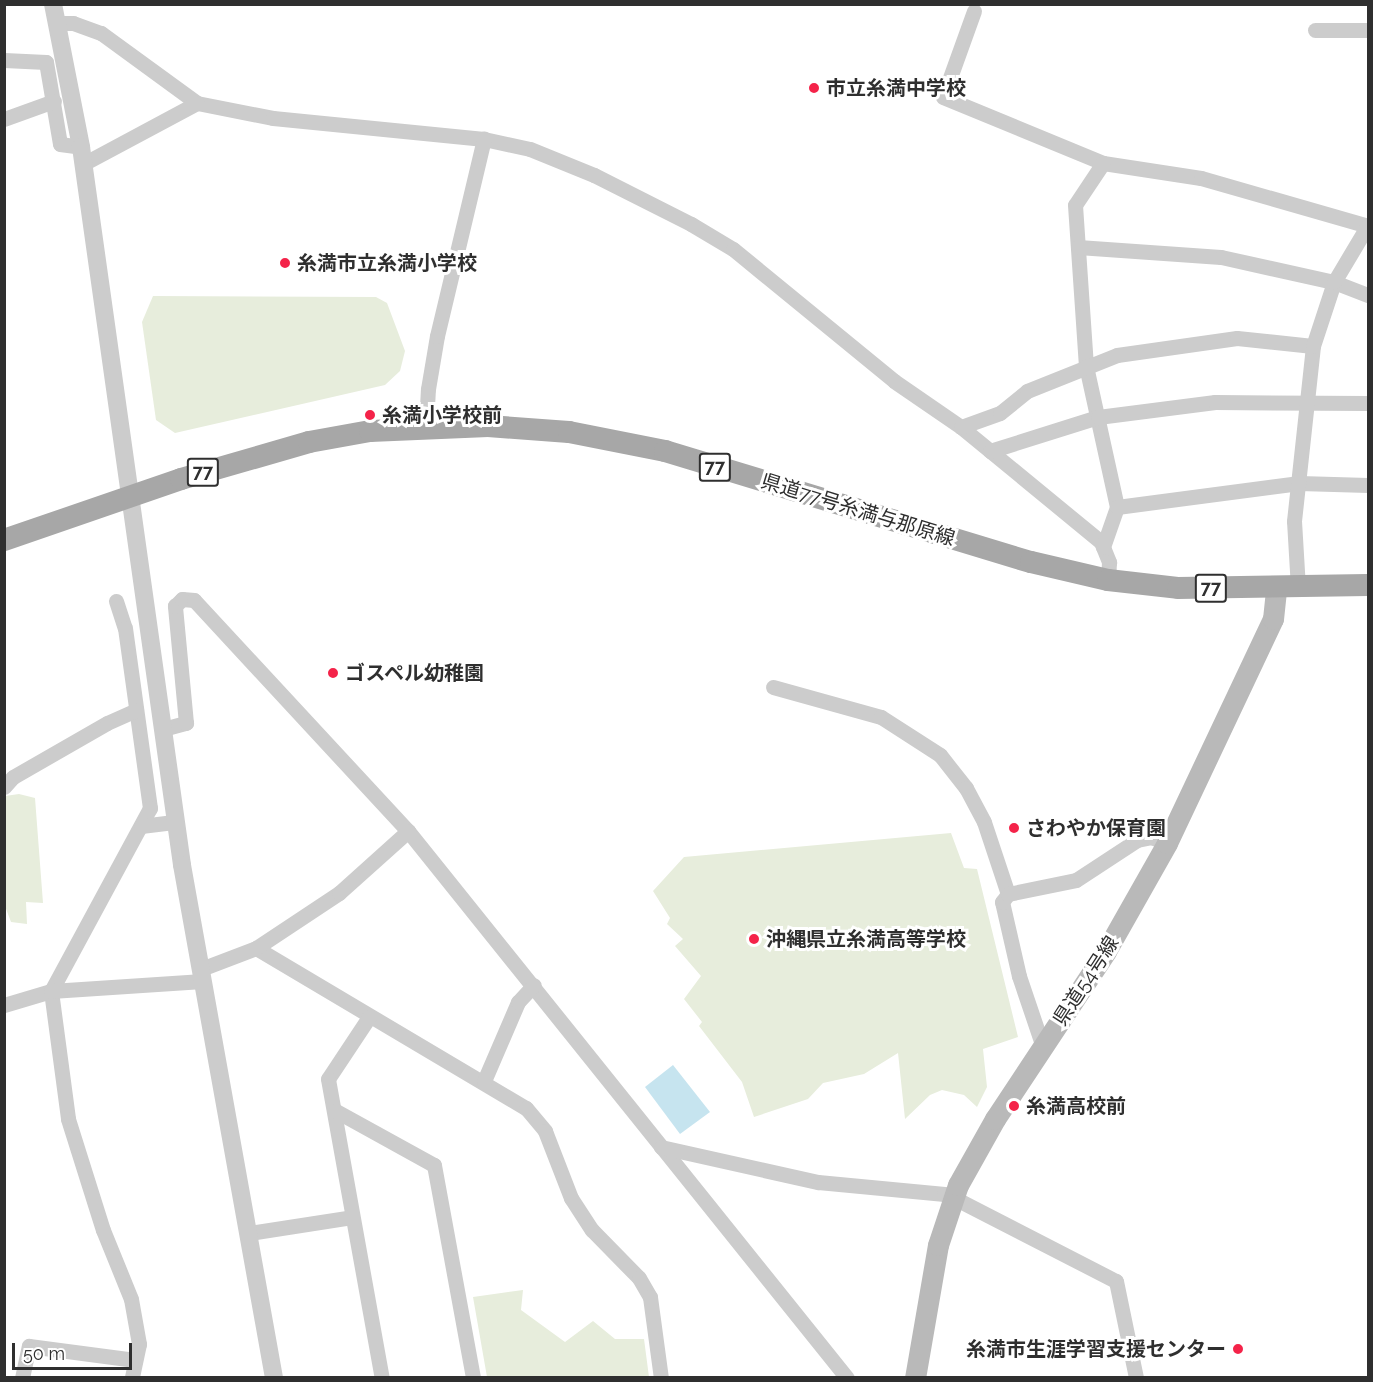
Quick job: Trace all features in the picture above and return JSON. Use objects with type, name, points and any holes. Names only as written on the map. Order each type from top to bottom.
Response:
[{"type":"main road","name":"県道77号糸満与那原線","points":[[4,540],[132,495],[309,442],[370,431],[426,426],[541,429],[632,443],[1031,561],[1108,580],[1146,586],[1287,588],[1368,585]]},
{"type":"main road","name":"県道54号線","points":[[915,1377],[938,1245],[953,1198],[970,1158],[1107,951],[1167,843],[1287,588]]},
{"type":"street","points":[[53,4],[82,155],[132,495],[176,822],[274,1377]]},
{"type":"street","points":[[974,11],[943,97],[1103,163],[1201,177],[1368,226],[1334,282],[1313,346],[1287,588]]},
{"type":"street","points":[[58,22],[73,22],[101,33],[197,103],[273,118],[484,139],[530,149],[594,175],[708,234],[733,249],[894,381],[961,427],[1103,547],[1109,562],[1108,580]]},
{"type":"street","points":[[1315,30],[1368,30]]},
{"type":"street","points":[[4,60],[46,62],[60,144],[82,155]]},
{"type":"street","points":[[4,119],[54,101]]},
{"type":"street","points":[[82,155],[197,103]]},
{"type":"street","points":[[426,426],[428,390],[438,336],[484,139]]},
{"type":"street","points":[[1103,163],[1075,205],[1086,366],[1117,507],[1103,547]]},
{"type":"street","points":[[1078,247],[1221,257],[1334,282],[1368,295]]},
{"type":"street","points":[[961,427],[999,413],[1027,391],[1086,366],[1156,348],[1237,338],[1313,346]]},
{"type":"street","points":[[990,451],[1098,417],[1215,402],[1368,403]]},
{"type":"street","points":[[1117,507],[1299,483],[1368,485]]},
{"type":"street","points":[[163,729],[186,723],[176,606],[182,599],[194,600],[408,831],[847,1377]]},
{"type":"street","points":[[116,601],[124,628],[150,808],[51,991],[68,1119],[103,1230],[131,1299],[139,1344],[132,1377]]},
{"type":"street","points":[[773,687],[881,717],[940,755],[966,788],[984,822],[1008,894]]},
{"type":"street","points":[[5,787],[13,777],[122,714],[136,710]]},
{"type":"street","points":[[141,826],[176,822]]},
{"type":"street","points":[[4,1005],[51,991],[202,975],[256,948],[339,893],[408,831]]},
{"type":"street","points":[[1043,1047],[1019,976],[1002,902],[1008,894],[1076,880],[1137,840],[1151,837],[1167,843]]},
{"type":"street","points":[[256,948],[369,1017],[484,1081],[526,1108],[545,1131],[571,1198],[592,1230],[639,1278],[650,1296],[661,1377]]},
{"type":"street","points":[[484,1081],[518,1002],[534,985]]},
{"type":"street","points":[[369,1017],[328,1079],[336,1111],[352,1217],[382,1377]]},
{"type":"street","points":[[336,1111],[434,1166],[473,1377]]},
{"type":"street","points":[[661,1147],[818,1182],[928,1192],[953,1198],[1116,1281],[1136,1377]]},
{"type":"street","points":[[249,1233],[352,1217]]},
{"type":"street","points":[[22,1377],[29,1346],[135,1360]]},
{"type":"green space","points":[[153,296],[376,297],[387,303],[405,351],[400,371],[385,385],[175,433],[156,420],[142,322]]},
{"type":"green space","points":[[19,794],[35,798],[43,903],[26,902],[27,924],[11,922],[5,906],[5,796]]},
{"type":"green space","points":[[951,833],[964,868],[977,869],[1018,1037],[983,1049],[987,1087],[977,1107],[964,1095],[942,1090],[930,1095],[905,1119],[898,1053],[864,1074],[823,1083],[808,1099],[754,1117],[742,1082],[699,1026],[702,1022],[684,999],[701,976],[675,946],[683,939],[667,924],[670,918],[653,891],[684,857]]},
{"type":"green space","points":[[523,1290],[521,1310],[565,1342],[593,1321],[615,1339],[644,1339],[649,1377],[487,1377],[473,1297]]},
{"type":"water","points":[[673,1065],[710,1112],[680,1134],[645,1087]]},
{"type":"place","name":"市立糸満中学校","points":[[814,88]]},
{"type":"place","name":"糸満市立糸満小学校","points":[[285,263]]},
{"type":"place","name":"糸満小学校前","points":[[370,415]]},
{"type":"place","name":"ゴスペル幼稚園","points":[[333,673]]},
{"type":"place","name":"さわやか保育園","points":[[1014,828]]},
{"type":"place","name":"沖縄県立糸満高等学校","points":[[754,939]]},
{"type":"place","name":"糸満高校前","points":[[1014,1106]]},
{"type":"place","name":"糸満市生涯学習支援センター","points":[[1238,1349]]}]
